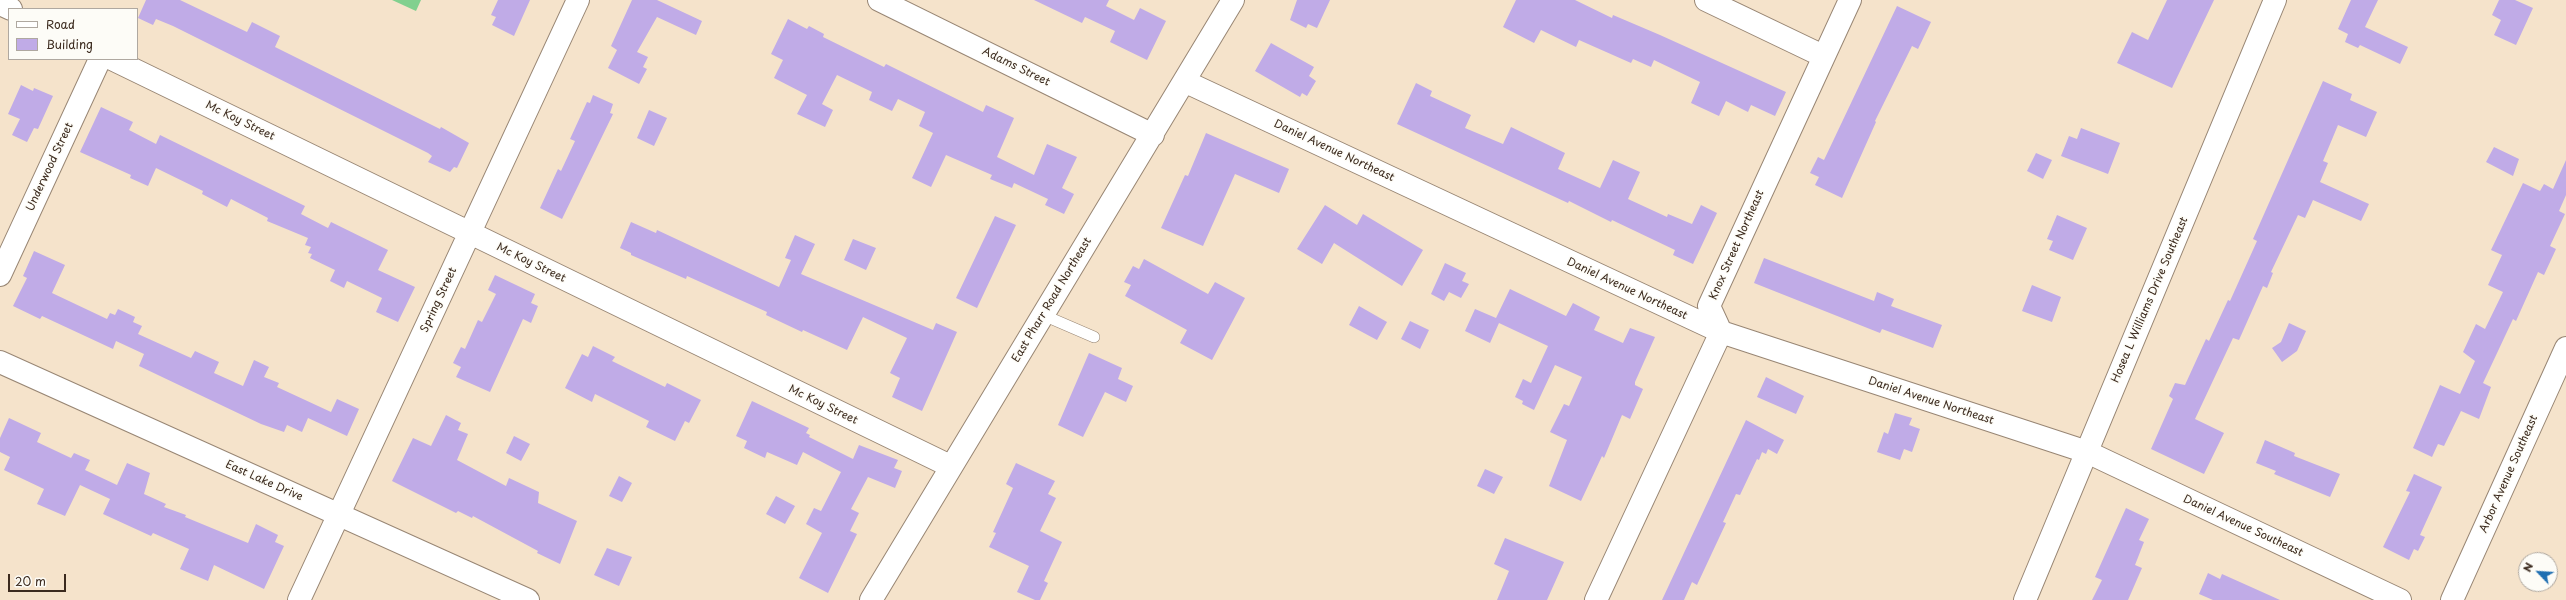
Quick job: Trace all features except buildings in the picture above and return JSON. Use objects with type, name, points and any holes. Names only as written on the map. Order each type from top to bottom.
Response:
[{"type":"street","name":"Spring Street","points":[[299,600],[340,515],[578,0]]},
{"type":"street","name":"Adams Street","points":[[879,0],[1153,135]]},
{"type":"street","name":"East Pharr Road Northeast","points":[[871,600],[950,466],[1186,82],[1233,0]]},
{"type":"street","points":[[1706,0],[1823,56]]},
{"type":"street","name":"Knox Street Northeast","points":[[1721,332],[1709,306],[1850,0]]},
{"type":"street","name":"Hosea L Williams Drive Southeast","points":[[2025,600],[2275,0]]},
{"type":"street","name":"Underwood Street","points":[[0,274],[100,60]]},
{"type":"street","name":"Mc Koy Street","points":[[114,60],[950,466]]},
{"type":"street","name":"Daniel Avenue Northeast","points":[[1186,82],[1721,332],[2087,452]]},
{"type":"street","points":[[1596,600],[1721,332]]},
{"type":"street","name":"Arbor Avenue Southeast","points":[[2452,600],[2566,348]]},
{"type":"street","name":"East Lake Drive","points":[[0,362],[528,600]]},
{"type":"street","name":"Daniel Avenue Southeast","points":[[2087,452],[2400,600]]},
{"type":"lane","points":[[1043,314],[1094,337]]},
{"type":"green space","points":[[392,0],[421,0],[416,11]]}]
